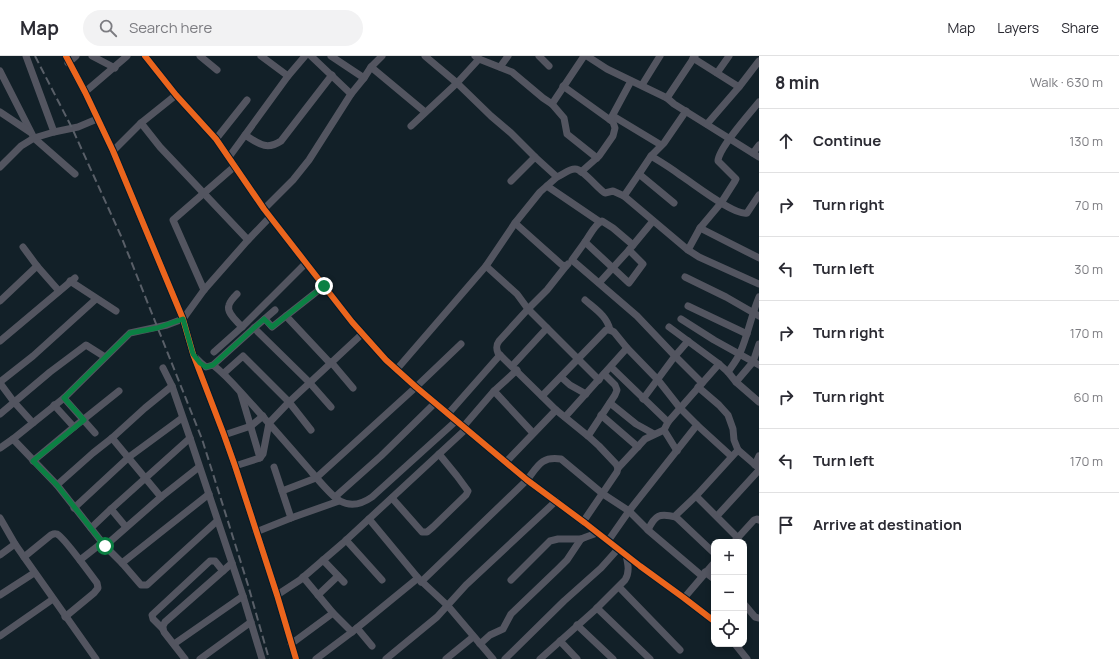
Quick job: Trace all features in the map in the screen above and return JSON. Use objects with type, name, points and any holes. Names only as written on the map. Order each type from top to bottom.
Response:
[{"type":"street","points":[[26,56],[54,132]]},
{"type":"street","points":[[76,56],[67,59],[85,92],[113,152],[183,319],[193,354],[235,466],[296,659]]},
{"type":"street","points":[[92,56],[115,68]]},
{"type":"street","points":[[85,92],[115,68],[127,56]]},
{"type":"street","points":[[145,56],[176,95],[216,139],[264,209],[362,334],[386,360],[464,428],[527,480],[711,619]]},
{"type":"street","points":[[200,56],[217,70]]},
{"type":"street","points":[[261,56],[288,76]]},
{"type":"street","points":[[229,157],[288,76],[305,56],[332,75],[351,94]]},
{"type":"street","points":[[331,56],[364,78]]},
{"type":"street","points":[[264,209],[293,180],[308,160],[351,94],[371,67],[382,56]]},
{"type":"street","points":[[425,56],[458,83],[491,116],[557,177]]},
{"type":"street","points":[[500,67],[508,56]]},
{"type":"street","points":[[539,56],[549,66]]},
{"type":"street","points":[[552,104],[563,86],[586,56],[607,69],[667,98],[674,104],[756,155],[759,145]]},
{"type":"street","points":[[642,85],[660,56]]},
{"type":"street","points":[[717,73],[729,56]]},
{"type":"street","points":[[667,98],[694,57],[739,87]]},
{"type":"street","points":[[411,126],[458,83],[477,58],[512,72],[552,104],[564,118],[567,134],[597,158]]},
{"type":"street","points":[[707,124],[759,61]]},
{"type":"street","points":[[371,67],[425,112]]},
{"type":"street","points":[[0,71],[33,135]]},
{"type":"street","points":[[245,135],[260,145],[274,146],[281,141],[332,75]]},
{"type":"street","points":[[581,172],[597,158],[613,136],[615,128],[612,118],[631,81]]},
{"type":"street","points":[[563,86],[612,118],[661,145]]},
{"type":"street","points":[[113,152],[141,123],[176,95]]},
{"type":"street","points":[[216,139],[247,100]]},
{"type":"street","points":[[688,250],[700,228],[721,203],[736,179],[718,161],[718,157],[730,138],[759,102]]},
{"type":"street","points":[[624,196],[651,156],[686,111]]},
{"type":"street","points":[[0,112],[33,135],[76,174]]},
{"type":"street","points":[[0,167],[33,135],[78,127],[97,119]]},
{"type":"street","points":[[141,123],[160,147],[248,240]]},
{"type":"street","points":[[651,156],[721,203],[740,213],[747,213],[759,195]]},
{"type":"street","points":[[511,181],[535,157]]},
{"type":"street","points":[[204,290],[173,220],[235,166]]},
{"type":"street","points":[[397,369],[486,266],[515,223],[540,192],[557,177],[574,169],[581,172],[605,193],[613,191],[624,196],[688,250],[699,257],[759,284]]},
{"type":"street","points":[[639,174],[674,203]]},
{"type":"street","points":[[547,186],[600,222],[613,228],[631,247],[643,264],[629,283],[585,242]]},
{"type":"street","points":[[0,448],[64,398],[130,333],[157,328],[183,319],[204,290],[270,216]]},
{"type":"street","points":[[600,222],[572,260],[547,290],[496,345],[496,349],[500,355],[556,410],[588,436],[616,464],[618,468]]},
{"type":"street","points":[[599,283],[654,222]]},
{"type":"street","points":[[515,223],[547,252],[566,266]]},
{"type":"street","points":[[700,228],[759,258]]},
{"type":"street","points":[[23,247],[58,291]]},
{"type":"street","points":[[572,260],[637,316],[728,415],[738,450],[758,468]]},
{"type":"street","points":[[214,352],[242,327],[306,263]]},
{"type":"street","points":[[0,301],[37,266]]},
{"type":"street","points":[[486,266],[517,294],[528,309],[599,380]]},
{"type":"street","points":[[685,277],[726,297],[756,314]]},
{"type":"street","points":[[0,341],[72,280],[96,299],[116,311]]},
{"type":"street","points":[[264,319],[272,327],[324,286]]},
{"type":"street","points":[[237,294],[228,305],[228,308],[230,313],[242,327]]},
{"type":"street","points":[[728,372],[740,355],[756,314],[759,297]]},
{"type":"street","points":[[33,423],[14,402],[0,382],[33,356],[96,299]]},
{"type":"street","points":[[585,300],[608,321],[610,330],[614,332],[627,348],[658,380],[680,408],[731,456]]},
{"type":"street","points":[[688,306],[747,334]]},
{"type":"street","points":[[193,354],[200,363],[206,367],[213,365],[275,310]]},
{"type":"street","points":[[286,316],[353,388]]},
{"type":"street","points":[[681,319],[756,363]]},
{"type":"street","points":[[669,327],[719,364],[736,382],[759,402]]},
{"type":"street","points":[[254,328],[309,382],[331,407]]},
{"type":"street","points":[[276,595],[303,578],[439,454],[464,428],[547,328]]},
{"type":"street","points":[[542,396],[606,330],[610,330]]},
{"type":"street","points":[[235,466],[260,458],[263,454],[269,423],[288,402],[362,334]]},
{"type":"street","points":[[644,399],[675,356],[688,342]]},
{"type":"street","points":[[282,491],[316,478],[461,344]]},
{"type":"street","points":[[736,382],[756,363],[759,344]]},
{"type":"street","points":[[0,414],[50,372],[86,345],[105,358]]},
{"type":"street","points":[[565,417],[627,348]]},
{"type":"street","points":[[448,414],[500,355]]},
{"type":"street","points":[[224,373],[243,356],[288,402],[311,430]]},
{"type":"street","points":[[583,522],[618,472],[618,468],[645,439],[664,430],[668,422],[719,364]]},
{"type":"street","points":[[213,365],[224,373],[316,478],[337,499],[348,504],[360,504],[372,497],[456,421]]},
{"type":"street","points":[[610,367],[668,422]]},
{"type":"street","points":[[163,368],[172,386],[190,438],[243,596],[262,659]]},
{"type":"street","points":[[588,436],[617,390],[615,385],[604,374]]},
{"type":"street","points":[[561,377],[570,385],[586,394]]},
{"type":"street","points":[[57,485],[172,386]]},
{"type":"street","points":[[33,461],[119,391]]},
{"type":"street","points":[[494,391],[533,433]]},
{"type":"street","points":[[240,392],[260,458]]},
{"type":"street","points":[[64,398],[95,433]]},
{"type":"street","points":[[256,532],[337,499],[435,403]]},
{"type":"street","points":[[610,403],[636,424],[654,434]]},
{"type":"street","points":[[54,405],[74,427]]},
{"type":"street","points":[[506,462],[556,410]]},
{"type":"street","points":[[601,415],[638,447]]},
{"type":"street","points":[[224,434],[251,426],[263,416]]},
{"type":"street","points":[[74,508],[129,457],[182,418]]},
{"type":"street","points":[[608,542],[629,511],[697,425]]},
{"type":"street","points":[[664,430],[676,451]]},
{"type":"street","points":[[112,438],[161,497]]},
{"type":"street","points":[[91,528],[110,509],[190,438]]},
{"type":"street","points":[[13,439],[57,485],[104,544],[142,585],[147,585],[217,521]]},
{"type":"street","points":[[676,517],[678,512],[696,496],[738,450]]},
{"type":"street","points":[[392,498],[422,532],[427,532],[441,519],[466,495],[468,491],[439,454]]},
{"type":"street","points":[[717,516],[758,468],[759,456]]},
{"type":"street","points":[[316,659],[420,580],[527,480],[544,460],[552,458],[561,459],[603,494],[629,511],[648,530],[704,574],[711,578]]},
{"type":"street","points":[[80,560],[126,528],[161,497],[199,467]]},
{"type":"street","points":[[274,467],[291,518]]},
{"type":"street","points":[[122,563],[209,494]]},
{"type":"street","points":[[696,496],[717,516],[735,539]]},
{"type":"street","points":[[387,659],[430,624],[466,585],[556,501]]},
{"type":"street","points":[[110,509],[126,528]]},
{"type":"street","points":[[648,530],[653,519],[658,516],[662,515],[676,517],[711,550]]},
{"type":"street","points":[[0,518],[34,573],[96,659]]},
{"type":"street","points":[[369,519],[420,580],[448,606],[493,659]]},
{"type":"street","points":[[737,539],[755,519],[759,520]]},
{"type":"street","points":[[480,644],[490,635],[503,629],[511,614],[567,560],[581,539],[598,533]]},
{"type":"street","points":[[24,557],[54,534],[59,536],[80,560],[97,583],[98,588],[94,593],[65,617]]},
{"type":"street","points":[[511,580],[550,541],[558,539],[581,539]]},
{"type":"street","points":[[346,540],[382,580]]},
{"type":"street","points":[[0,554],[15,544]]},
{"type":"street","points":[[505,659],[564,601],[601,568],[618,549]]},
{"type":"street","points":[[540,659],[598,608],[625,580],[629,569],[626,555]]},
{"type":"street","points":[[323,560],[344,582]]},
{"type":"street","points":[[185,659],[163,629],[153,619],[152,617],[154,612],[210,561],[215,561],[223,571]]},
{"type":"street","points":[[163,629],[165,622],[232,563]]},
{"type":"street","points":[[684,598],[711,566]]},
{"type":"street","points":[[0,595],[34,573]]},
{"type":"street","points":[[318,595],[338,576]]},
{"type":"street","points":[[303,578],[333,613],[372,646]]},
{"type":"street","points":[[619,587],[680,650]]},
{"type":"street","points":[[174,644],[243,596]]},
{"type":"street","points":[[0,636],[53,599]]},
{"type":"street","points":[[598,608],[650,659]]},
{"type":"street","points":[[747,608],[755,617],[759,618]]},
{"type":"street","points":[[291,644],[333,613]]},
{"type":"street","points":[[204,658],[251,622]]},
{"type":"street","points":[[577,626],[613,659]]},
{"type":"street","points":[[446,659],[473,637]]},
{"type":"street","points":[[560,641],[577,659]]},
{"type":"street","points":[[737,647],[747,659]]},
{"type":"railway","points":[[35,56],[72,128],[121,236],[202,439],[248,585],[269,659]]},
{"type":"cycle path","points":[[66,56],[113,151],[183,319],[193,354],[235,466],[296,659]]},
{"type":"cycle path","points":[[145,56],[176,95],[216,139],[264,209],[352,322],[386,360],[527,480],[711,619]]},
{"type":"route","points":[[105,546],[57,485],[33,461],[84,420],[64,398],[130,333],[157,328],[183,319],[193,354],[200,363],[206,367],[213,365],[264,319],[272,327],[324,286]]}]
